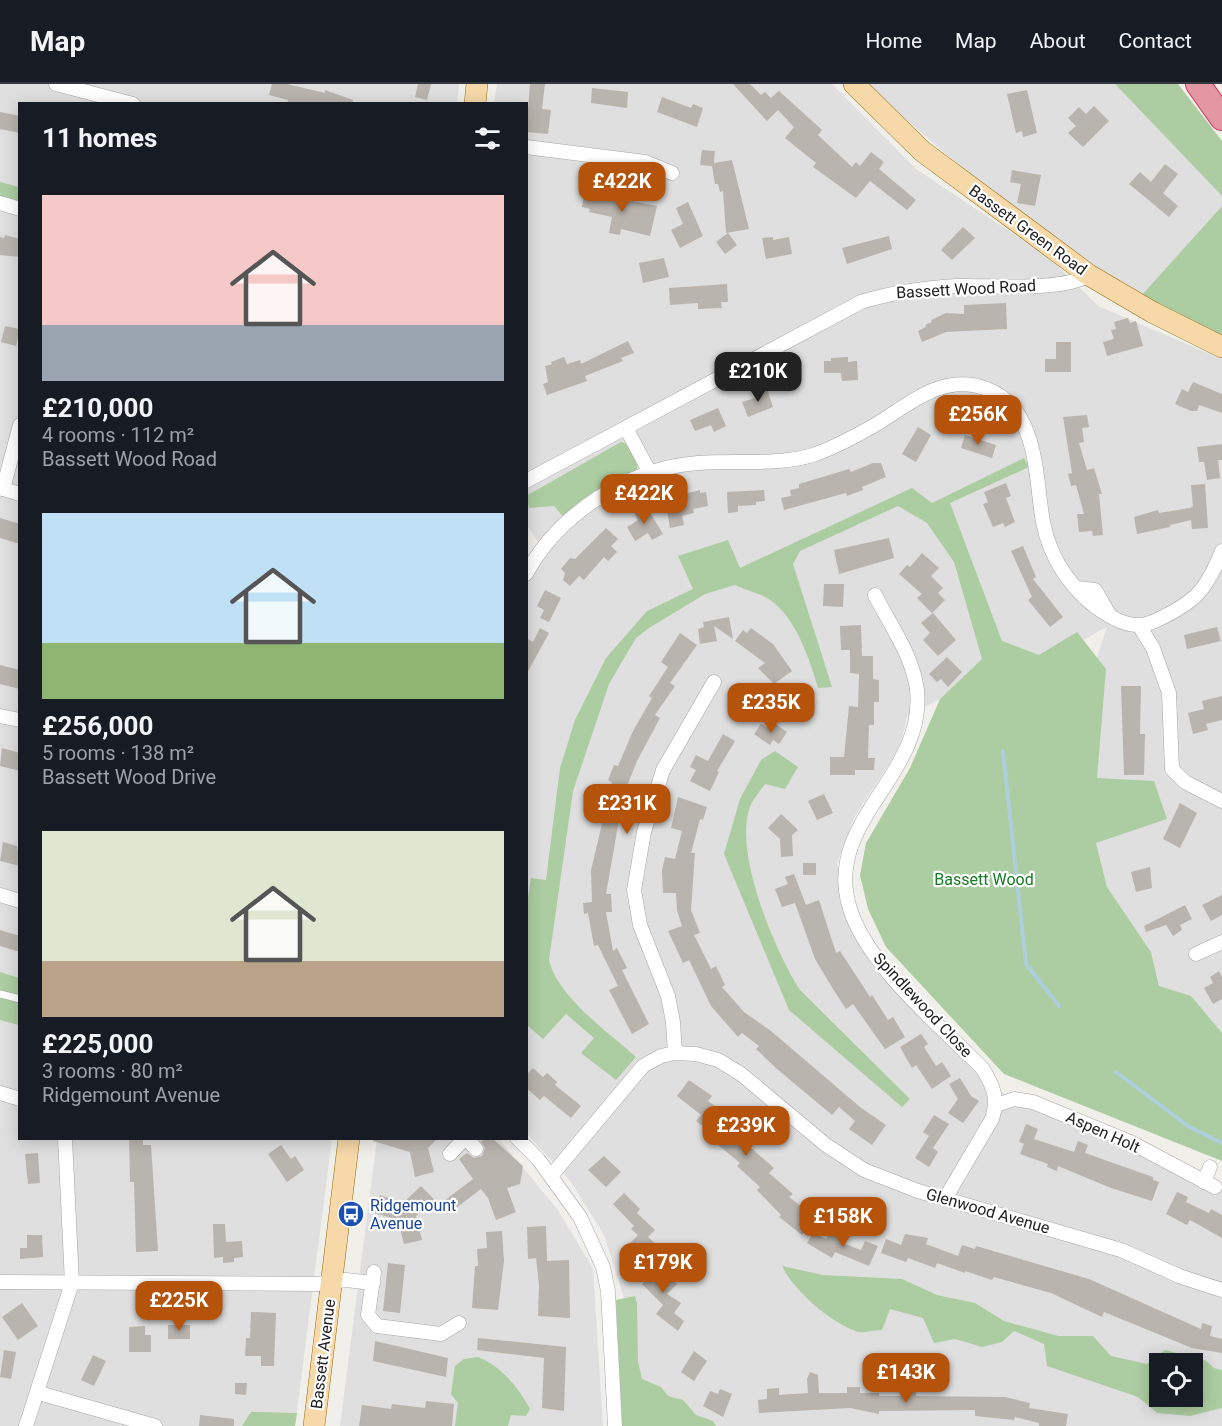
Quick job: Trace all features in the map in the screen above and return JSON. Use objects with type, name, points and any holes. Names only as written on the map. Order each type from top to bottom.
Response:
[{"type":"highway","points":[[1198,84],[1222,118]]},
{"type":"main road","points":[[475,102],[477,84]]},
{"type":"main road","name":"Bassett Green Road","points":[[854,84],[922,151],[1089,275],[1152,312],[1222,346]]},
{"type":"main road","name":"Bassett Avenue","points":[[314,1426],[349,1140]]},
{"type":"street","points":[[59,84],[126,102]]},
{"type":"street","points":[[528,147],[645,162],[672,173]]},
{"type":"street","points":[[0,204],[18,208]]},
{"type":"street","name":"Bassett Wood Road","points":[[528,481],[861,302],[915,289],[1050,285],[1075,282],[1089,275]]},
{"type":"street","points":[[528,571],[550,537],[613,491],[649,471],[696,463],[811,455],[837,446],[930,390],[950,386],[987,389],[1009,404],[1026,432],[1036,467],[1043,523],[1048,542],[1058,564],[1086,600],[1110,616],[1140,627],[1153,648],[1169,693],[1172,769],[1185,782],[1222,801]]},
{"type":"street","points":[[626,428],[649,471]]},
{"type":"street","points":[[18,432],[2,488],[18,493]]},
{"type":"street","points":[[1140,627],[1185,607],[1199,595],[1212,576],[1222,551]]},
{"type":"street","name":"Spindlewood Close","points":[[875,595],[903,647],[913,674],[917,707],[909,747],[859,824],[847,851],[845,879],[850,908],[863,938],[881,965],[983,1069],[993,1086],[997,1105]]},
{"type":"street","points":[[881,608],[895,601]]},
{"type":"street","points":[[675,1053],[668,996],[640,926],[634,890],[644,832],[663,770],[714,682]]},
{"type":"street","points":[[0,716],[18,720]]},
{"type":"street","points":[[0,895],[18,900]]},
{"type":"street","points":[[1196,954],[1222,942]]},
{"type":"street","name":"Glenwood Avenue","points":[[551,1176],[643,1066],[661,1056],[675,1053],[696,1054],[718,1060],[741,1074],[826,1145],[864,1170],[918,1191],[946,1197],[1120,1250],[1179,1276],[1222,1290]]},
{"type":"street","points":[[0,1093],[18,1098]]},
{"type":"street","name":"Aspen Holt","points":[[997,1105],[1014,1099],[1033,1102],[1130,1142],[1209,1184],[1210,1167]]},
{"type":"street","points":[[946,1197],[992,1119],[997,1105]]},
{"type":"street","points":[[26,1426],[39,1393],[72,1283],[65,1140]]},
{"type":"street","points":[[450,1154],[463,1140]]},
{"type":"street","points":[[467,1140],[476,1149]]},
{"type":"street","points":[[519,1140],[551,1176],[580,1217],[603,1267],[608,1291],[615,1426]]},
{"type":"street","name":"Bassett Avenue","points":[[331,1281],[373,1278],[368,1315],[377,1326],[441,1334],[459,1323]]},
{"type":"street","points":[[0,1282],[317,1284],[331,1281]]},
{"type":"street","points":[[39,1393],[155,1426]]},
{"type":"lane","points":[[0,994],[18,998]]},
{"type":"shaded area","points":[[0,84],[459,84],[457,102],[18,102],[18,1140],[332,1140],[295,1426],[0,1426]]},
{"type":"shaded area","points":[[497,84],[832,84],[916,169],[1051,259],[1098,306],[1222,359],[1222,1048],[1159,986],[1151,952],[1107,887],[1096,843],[1089,681],[1107,627],[1029,669],[982,660],[940,699],[907,716],[900,747],[855,816],[837,863],[849,922],[872,966],[945,1037],[984,1082],[1035,1111],[1142,1154],[1215,1196],[1222,1186],[1222,1426],[630,1426],[628,1310],[604,1235],[571,1182],[528,1135],[528,560],[539,543],[528,527],[528,102],[494,102]]},
{"type":"shaded area","points":[[866,84],[1115,84],[1222,196],[1222,206],[1141,296],[1078,257],[993,195]]},
{"type":"shaded area","points":[[377,1140],[500,1140],[558,1210],[593,1269],[603,1426],[340,1426]]},
{"type":"green space","points":[[1115,84],[1178,84],[1222,141],[1222,196]]},
{"type":"green space","points":[[0,182],[18,187],[18,201],[0,196]]},
{"type":"green space","points":[[1222,206],[1222,336],[1141,296]]},
{"type":"green space","points":[[621,442],[627,444],[637,465],[637,471],[564,518],[554,506],[529,508],[528,495]]},
{"type":"green space","name":"Bassett Wood","points":[[1024,458],[1029,467],[950,503],[1002,641],[1039,655],[1077,632],[1106,669],[1097,778],[1154,781],[1167,819],[1096,843],[1107,887],[1151,952],[1159,986],[1191,996],[1222,1033],[1222,1161],[1004,1074],[886,947],[868,909],[860,875],[866,843],[910,768],[940,699],[982,659],[954,562],[927,523],[898,506],[800,551],[793,564],[832,687],[818,688],[802,642],[781,610],[765,597],[735,585],[705,594],[636,638],[609,684],[573,791],[549,960],[562,987],[573,1000],[636,1057],[616,1080],[581,1053],[594,1038],[566,1014],[543,1039],[528,1026],[528,897],[531,878],[546,880],[560,768],[575,720],[606,658],[647,611],[693,589],[678,556],[728,540],[740,568],[912,488],[932,503]]},
{"type":"green space","points":[[775,751],[798,767],[785,789],[765,784],[750,807],[746,826],[747,849],[759,901],[779,951],[800,990],[910,1099],[902,1107],[789,1010],[724,854],[740,799],[761,760]]},
{"type":"green space","points":[[0,972],[18,978],[18,1025],[0,1020]]},
{"type":"green space","points":[[782,1266],[823,1275],[902,1279],[937,1295],[975,1303],[1004,1321],[1058,1336],[1093,1336],[1111,1356],[1147,1364],[1149,1362],[1149,1406],[1138,1397],[1047,1366],[1044,1344],[1014,1331],[1002,1342],[982,1347],[955,1339],[934,1343],[923,1318],[890,1309],[882,1330],[859,1332],[826,1314],[804,1296]]},
{"type":"green space","points":[[635,1296],[638,1361],[642,1379],[661,1387],[668,1396],[683,1400],[696,1415],[713,1421],[716,1426],[622,1426],[616,1300]]},
{"type":"green space","points":[[1165,1350],[1177,1353],[1161,1353]]},
{"type":"green space","points":[[478,1357],[502,1372],[515,1386],[530,1409],[526,1416],[511,1415],[508,1426],[455,1426],[458,1403],[451,1394],[455,1366],[464,1359]]},
{"type":"green space","points":[[1203,1360],[1214,1368],[1222,1370],[1222,1408],[1190,1416],[1157,1413],[1150,1407],[1203,1407]]},
{"type":"green space","points":[[251,1412],[297,1413],[295,1426],[242,1426]]},
{"type":"building","points":[[272,84],[287,84],[325,93],[325,90],[353,100],[352,102],[288,102],[288,100],[269,95]]},
{"type":"building","points":[[418,84],[431,84],[427,100],[415,97]]},
{"type":"building","points":[[530,84],[545,84],[542,109],[551,110],[548,134],[528,132]]},
{"type":"building","points":[[733,84],[750,84],[761,95],[765,92],[771,98],[779,91],[822,130],[818,135],[852,167],[856,162],[860,166],[871,152],[884,162],[879,169],[916,200],[907,210],[870,181],[856,198],[813,167],[816,163],[785,138],[794,127],[778,110],[767,121]]},
{"type":"building","points":[[592,88],[628,92],[627,108],[591,103]]},
{"type":"building","points":[[1027,90],[1037,133],[1023,137],[1022,131],[1016,133],[1007,94]]},
{"type":"building","points":[[662,97],[691,108],[693,104],[703,108],[697,127],[657,112]]},
{"type":"building","points":[[1094,106],[1109,121],[1083,147],[1068,133],[1076,126],[1068,118],[1079,107],[1086,114]]},
{"type":"building","points":[[0,112],[18,116],[18,133],[0,129]]},
{"type":"building","points":[[702,150],[715,151],[714,163],[732,160],[749,229],[726,233],[723,191],[720,192],[718,184],[715,184],[712,166],[700,165]]},
{"type":"building","points":[[1165,164],[1178,174],[1163,193],[1178,206],[1169,217],[1129,184],[1140,172],[1151,182]]},
{"type":"building","points":[[1012,170],[1041,175],[1035,206],[1017,203],[1021,184],[1010,182]]},
{"type":"building","points":[[585,191],[657,206],[650,236],[621,229],[620,235],[609,233],[612,217],[589,212],[590,209],[582,207]]},
{"type":"building","points":[[688,202],[703,236],[680,248],[671,230],[683,224],[676,208]]},
{"type":"building","points":[[963,227],[975,238],[952,260],[941,250]]},
{"type":"building","points":[[728,233],[737,245],[725,254],[716,242]]},
{"type":"building","points":[[5,235],[18,238],[18,257],[0,255],[0,237],[4,238]]},
{"type":"building","points":[[889,236],[892,249],[847,264],[842,248]]},
{"type":"building","points":[[773,237],[773,240],[789,237],[792,254],[766,259],[762,238]]},
{"type":"building","points":[[664,258],[669,277],[643,283],[639,263]]},
{"type":"building","points":[[727,284],[728,302],[721,302],[722,308],[698,309],[698,303],[670,305],[669,288]]},
{"type":"building","points":[[1006,303],[1007,329],[946,332],[922,342],[918,331],[932,322],[931,320],[946,313],[964,314],[964,305]]},
{"type":"building","points":[[1128,318],[1130,323],[1136,321],[1143,346],[1107,356],[1103,342],[1114,339],[1111,330],[1116,329],[1114,322]]},
{"type":"building","points":[[5,326],[18,329],[16,346],[1,342]]},
{"type":"building","points":[[628,341],[634,353],[621,358],[623,361],[585,376],[587,381],[547,395],[543,384],[548,382],[545,366],[552,364],[551,362],[564,357],[567,364],[580,360],[581,364]]},
{"type":"building","points":[[1056,342],[1071,342],[1071,372],[1045,372],[1045,359],[1056,359]]},
{"type":"building","points":[[848,357],[848,362],[857,361],[858,380],[842,381],[841,373],[824,373],[824,361],[831,361],[831,358]]},
{"type":"building","points":[[1193,382],[1222,394],[1222,413],[1199,405],[1197,411],[1191,411],[1175,404],[1182,389],[1188,392]]},
{"type":"building","points":[[767,389],[773,407],[748,417],[742,402],[755,398],[753,393]]},
{"type":"building","points":[[718,408],[726,426],[714,432],[711,425],[695,431],[690,420]]},
{"type":"building","points":[[1087,415],[1089,427],[1082,428],[1084,442],[1079,443],[1087,470],[1094,468],[1102,494],[1099,494],[1103,535],[1093,536],[1092,531],[1079,532],[1077,514],[1084,514],[1076,485],[1071,486],[1068,474],[1072,473],[1063,417]]},
{"type":"building","points":[[918,427],[931,435],[916,462],[902,454]]},
{"type":"building","points":[[965,435],[996,445],[992,458],[961,448]]},
{"type":"building","points":[[1222,444],[1222,460],[1218,460],[1220,478],[1207,480],[1204,462],[1199,462],[1197,447]]},
{"type":"building","points":[[873,463],[881,463],[886,477],[862,487],[863,490],[847,496],[846,493],[784,510],[781,498],[791,496],[790,490],[799,488],[799,484],[849,469],[851,472]]},
{"type":"building","points":[[1006,483],[1011,496],[1006,498],[1015,522],[1005,527],[1003,523],[993,527],[983,504],[988,502],[984,492]]},
{"type":"building","points":[[1205,484],[1208,528],[1192,529],[1191,520],[1137,534],[1134,517],[1158,510],[1159,513],[1190,508],[1193,506],[1191,485]]},
{"type":"building","points":[[700,490],[700,493],[706,492],[708,506],[693,509],[694,513],[682,516],[684,525],[670,528],[665,499]]},
{"type":"building","points":[[764,490],[765,501],[756,502],[756,505],[738,506],[738,512],[728,513],[727,492]]},
{"type":"building","points":[[645,504],[663,534],[652,540],[648,533],[635,541],[627,527],[638,520],[633,511]]},
{"type":"building","points":[[0,518],[18,523],[18,543],[0,538]]},
{"type":"building","points":[[606,528],[618,539],[611,546],[617,552],[608,561],[604,557],[584,580],[579,576],[570,586],[563,580],[565,573],[561,569],[570,558],[575,559]]},
{"type":"building","points":[[889,538],[894,558],[839,574],[834,550]]},
{"type":"building","points":[[1023,546],[1036,577],[1033,579],[1063,617],[1050,627],[1028,600],[1032,597],[1011,551]]},
{"type":"building","points":[[922,553],[939,568],[931,576],[943,588],[938,593],[945,600],[932,613],[917,598],[922,594],[899,574],[907,565],[910,567]]},
{"type":"building","points":[[824,584],[844,584],[843,607],[823,606]]},
{"type":"building","points":[[545,590],[561,598],[549,622],[540,618],[544,610],[537,606]]},
{"type":"building","points":[[933,613],[956,640],[938,656],[923,640],[930,633],[921,623]]},
{"type":"building","points":[[729,617],[733,639],[714,626],[717,641],[700,644],[698,629],[704,627],[703,622]]},
{"type":"building","points":[[861,625],[862,656],[873,656],[873,679],[879,680],[879,702],[874,702],[874,725],[869,725],[868,758],[875,758],[874,770],[855,770],[855,775],[830,775],[830,757],[844,757],[849,706],[858,707],[859,674],[850,673],[850,650],[841,650],[840,626]]},
{"type":"building","points":[[1217,627],[1221,641],[1187,649],[1184,635]]},
{"type":"building","points":[[540,628],[549,633],[528,671],[528,639],[533,642]]},
{"type":"building","points":[[751,628],[773,644],[792,671],[774,684],[758,668],[765,663],[735,641],[743,630],[747,633]]},
{"type":"building","points":[[680,633],[697,645],[670,683],[675,686],[655,715],[660,718],[637,761],[621,801],[625,802],[619,820],[606,894],[611,894],[612,912],[606,912],[613,951],[617,948],[627,968],[622,970],[649,1024],[632,1034],[609,990],[618,986],[598,945],[594,946],[588,913],[584,914],[583,903],[592,902],[591,870],[612,782],[608,780],[614,765],[618,766],[633,731],[652,698],[649,696],[668,667],[661,662]]},
{"type":"building","points":[[947,657],[962,672],[948,687],[941,679],[937,682],[929,674]]},
{"type":"building","points":[[0,665],[18,670],[18,688],[0,684]]},
{"type":"building","points":[[1121,686],[1141,686],[1140,734],[1145,734],[1144,775],[1124,775]]},
{"type":"building","points":[[1222,696],[1222,720],[1206,724],[1208,730],[1193,734],[1188,713],[1204,709],[1202,701]]},
{"type":"building","points":[[772,701],[792,702],[791,719],[771,718]]},
{"type":"building","points":[[771,721],[787,732],[779,744],[773,740],[770,745],[754,734],[761,724],[771,730]]},
{"type":"building","points":[[723,734],[735,741],[717,771],[719,772],[710,791],[690,781],[696,770],[690,767],[696,755],[708,761]]},
{"type":"building","points":[[2,748],[18,752],[18,770],[0,766]]},
{"type":"building","points":[[824,794],[833,813],[817,820],[808,801]]},
{"type":"building","points":[[678,797],[707,807],[703,820],[700,819],[691,853],[695,853],[691,910],[700,933],[694,935],[711,969],[716,966],[725,985],[722,987],[744,1012],[771,1031],[860,1107],[886,1125],[872,1145],[849,1129],[855,1121],[839,1107],[832,1115],[777,1069],[756,1049],[759,1046],[742,1033],[738,1037],[711,1006],[689,960],[683,963],[668,931],[682,926],[677,910],[676,893],[663,893],[662,871],[665,857],[675,859],[682,831],[671,828]]},
{"type":"building","points":[[1180,803],[1197,813],[1180,848],[1163,839]]},
{"type":"building","points":[[781,814],[798,830],[792,835],[793,856],[781,857],[780,839],[768,828]]},
{"type":"building","points":[[3,842],[17,846],[18,866],[0,861]]},
{"type":"building","points":[[803,863],[816,863],[816,875],[803,875]]},
{"type":"building","points":[[1150,867],[1152,888],[1136,892],[1131,872]]},
{"type":"building","points":[[794,874],[806,905],[819,900],[836,953],[840,951],[870,997],[872,995],[888,1020],[893,1017],[905,1037],[885,1049],[853,1004],[846,1009],[833,989],[815,959],[795,903],[782,907],[775,889],[788,884],[785,877]]},
{"type":"building","points":[[1222,895],[1222,915],[1211,921],[1202,905]]},
{"type":"building","points":[[1185,905],[1192,919],[1180,925],[1182,930],[1173,936],[1166,925],[1146,932],[1144,926]]},
{"type":"building","points":[[0,930],[18,935],[18,951],[0,946]]},
{"type":"building","points":[[1219,971],[1222,977],[1222,999],[1213,1004],[1204,988],[1213,983],[1210,977]]},
{"type":"building","points":[[921,1034],[928,1044],[924,1047],[936,1066],[942,1062],[951,1076],[932,1089],[916,1065],[912,1068],[900,1047]]},
{"type":"building","points":[[533,1068],[543,1077],[547,1073],[557,1082],[555,1085],[581,1106],[571,1118],[544,1096],[540,1100],[528,1090],[528,1073]]},
{"type":"building","points":[[960,1078],[971,1096],[979,1101],[963,1123],[948,1113],[958,1099],[949,1084]]},
{"type":"building","points":[[689,1080],[712,1096],[708,1101],[733,1119],[729,1125],[753,1144],[750,1147],[774,1168],[769,1173],[793,1194],[789,1197],[815,1217],[802,1235],[779,1217],[781,1215],[757,1190],[760,1187],[737,1166],[740,1163],[717,1144],[720,1139],[696,1121],[701,1115],[677,1096]]},
{"type":"building","points":[[934,1115],[949,1124],[933,1148],[938,1152],[929,1167],[915,1158],[929,1136],[923,1132]]},
{"type":"building","points":[[1026,1124],[1038,1129],[1034,1139],[1074,1152],[1078,1141],[1088,1145],[1085,1153],[1153,1177],[1153,1180],[1159,1182],[1152,1201],[1111,1188],[1058,1166],[1057,1171],[1047,1167],[1048,1164],[1020,1154],[1024,1144],[1019,1142]]},
{"type":"building","points":[[129,1140],[143,1140],[143,1145],[151,1145],[158,1251],[136,1252],[134,1182],[130,1182]]},
{"type":"building","points":[[436,1140],[428,1148],[434,1172],[415,1177],[410,1152],[373,1141]]},
{"type":"building","points":[[494,1140],[523,1166],[520,1184],[507,1188],[516,1212],[496,1220],[488,1198],[481,1189],[448,1214],[440,1204],[473,1179],[459,1159],[467,1153],[474,1158],[482,1156],[485,1148],[481,1142]]},
{"type":"building","points":[[281,1145],[291,1159],[295,1156],[304,1170],[287,1182],[268,1154]]},
{"type":"building","points":[[38,1153],[40,1183],[28,1184],[25,1154]]},
{"type":"building","points":[[604,1156],[621,1172],[606,1187],[588,1170]]},
{"type":"building","points":[[421,1186],[434,1199],[416,1216],[422,1240],[404,1244],[398,1220],[375,1213],[380,1195],[403,1203]]},
{"type":"building","points":[[1177,1192],[1188,1197],[1186,1202],[1209,1213],[1211,1209],[1222,1215],[1222,1238],[1190,1220],[1187,1225],[1166,1214]]},
{"type":"building","points":[[624,1193],[640,1209],[637,1213],[655,1230],[648,1237],[658,1246],[642,1262],[631,1250],[634,1247],[630,1243],[638,1235],[631,1229],[634,1226],[613,1204]]},
{"type":"building","points":[[213,1224],[225,1224],[226,1242],[242,1241],[243,1257],[234,1258],[234,1262],[223,1263],[223,1257],[214,1258]]},
{"type":"building","points":[[546,1226],[547,1261],[569,1260],[570,1318],[538,1316],[539,1285],[536,1258],[528,1259],[527,1227]]},
{"type":"building","points":[[502,1231],[504,1261],[498,1310],[472,1308],[475,1266],[478,1266],[477,1249],[487,1248],[486,1232]]},
{"type":"building","points":[[831,1231],[843,1238],[840,1242],[861,1250],[865,1241],[878,1246],[869,1266],[835,1252],[832,1258],[807,1243],[813,1233],[826,1239]]},
{"type":"building","points":[[905,1234],[928,1238],[926,1244],[958,1256],[962,1245],[975,1249],[976,1246],[1089,1279],[1201,1329],[1202,1323],[1212,1326],[1210,1336],[1222,1339],[1222,1353],[1192,1348],[1104,1312],[1102,1317],[1051,1293],[994,1277],[992,1280],[965,1271],[965,1273],[937,1263],[935,1268],[908,1258],[906,1262],[881,1253],[886,1239],[901,1245]]},
{"type":"building","points":[[27,1235],[42,1235],[43,1257],[20,1259],[20,1248],[27,1248]]},
{"type":"building","points":[[654,1261],[677,1284],[667,1294],[681,1303],[674,1313],[684,1321],[678,1331],[656,1314],[663,1305],[642,1284],[645,1281],[648,1283],[640,1275]]},
{"type":"building","points":[[388,1263],[405,1265],[400,1313],[383,1311]]},
{"type":"building","points":[[22,1303],[38,1326],[18,1340],[2,1317]]},
{"type":"building","points":[[251,1312],[276,1313],[274,1366],[261,1366],[261,1356],[245,1356],[246,1338],[250,1338]]},
{"type":"building","points":[[168,1325],[190,1325],[190,1339],[168,1339]]},
{"type":"building","points":[[145,1326],[145,1335],[151,1335],[151,1352],[129,1352],[129,1327]]},
{"type":"building","points":[[478,1338],[566,1347],[564,1411],[542,1408],[544,1358],[477,1350]]},
{"type":"building","points":[[375,1341],[448,1358],[446,1377],[373,1361]]},
{"type":"building","points":[[4,1350],[16,1352],[11,1379],[0,1377]]},
{"type":"building","points":[[694,1351],[707,1361],[694,1381],[681,1372]]},
{"type":"building","points":[[93,1355],[106,1361],[94,1386],[81,1380]]},
{"type":"building","points":[[810,1372],[818,1375],[819,1393],[847,1393],[847,1387],[860,1387],[860,1393],[879,1393],[879,1396],[905,1396],[905,1392],[916,1391],[916,1396],[1005,1397],[1030,1403],[1029,1408],[1068,1414],[1066,1426],[1039,1426],[1039,1423],[1015,1417],[1014,1420],[975,1416],[975,1410],[879,1411],[879,1414],[850,1408],[759,1413],[758,1400],[767,1399],[767,1389],[779,1388],[779,1395],[808,1393],[807,1379]]},
{"type":"building","points":[[235,1383],[247,1383],[246,1395],[235,1394]]},
{"type":"building","points":[[720,1389],[732,1394],[723,1417],[703,1406],[710,1391],[718,1394]]},
{"type":"building","points":[[426,1401],[454,1404],[452,1426],[359,1426],[362,1405],[391,1409],[392,1404],[425,1408]]},
{"type":"building","points":[[200,1415],[234,1419],[234,1426],[199,1426]]},
{"type":"waterway","points":[[1003,751],[1026,964],[1059,1006]]},
{"type":"waterway","points":[[1116,1072],[1188,1126],[1222,1143]]},
{"type":"place","name":"Ridgemount Avenue","points":[[351,1214]]}]
